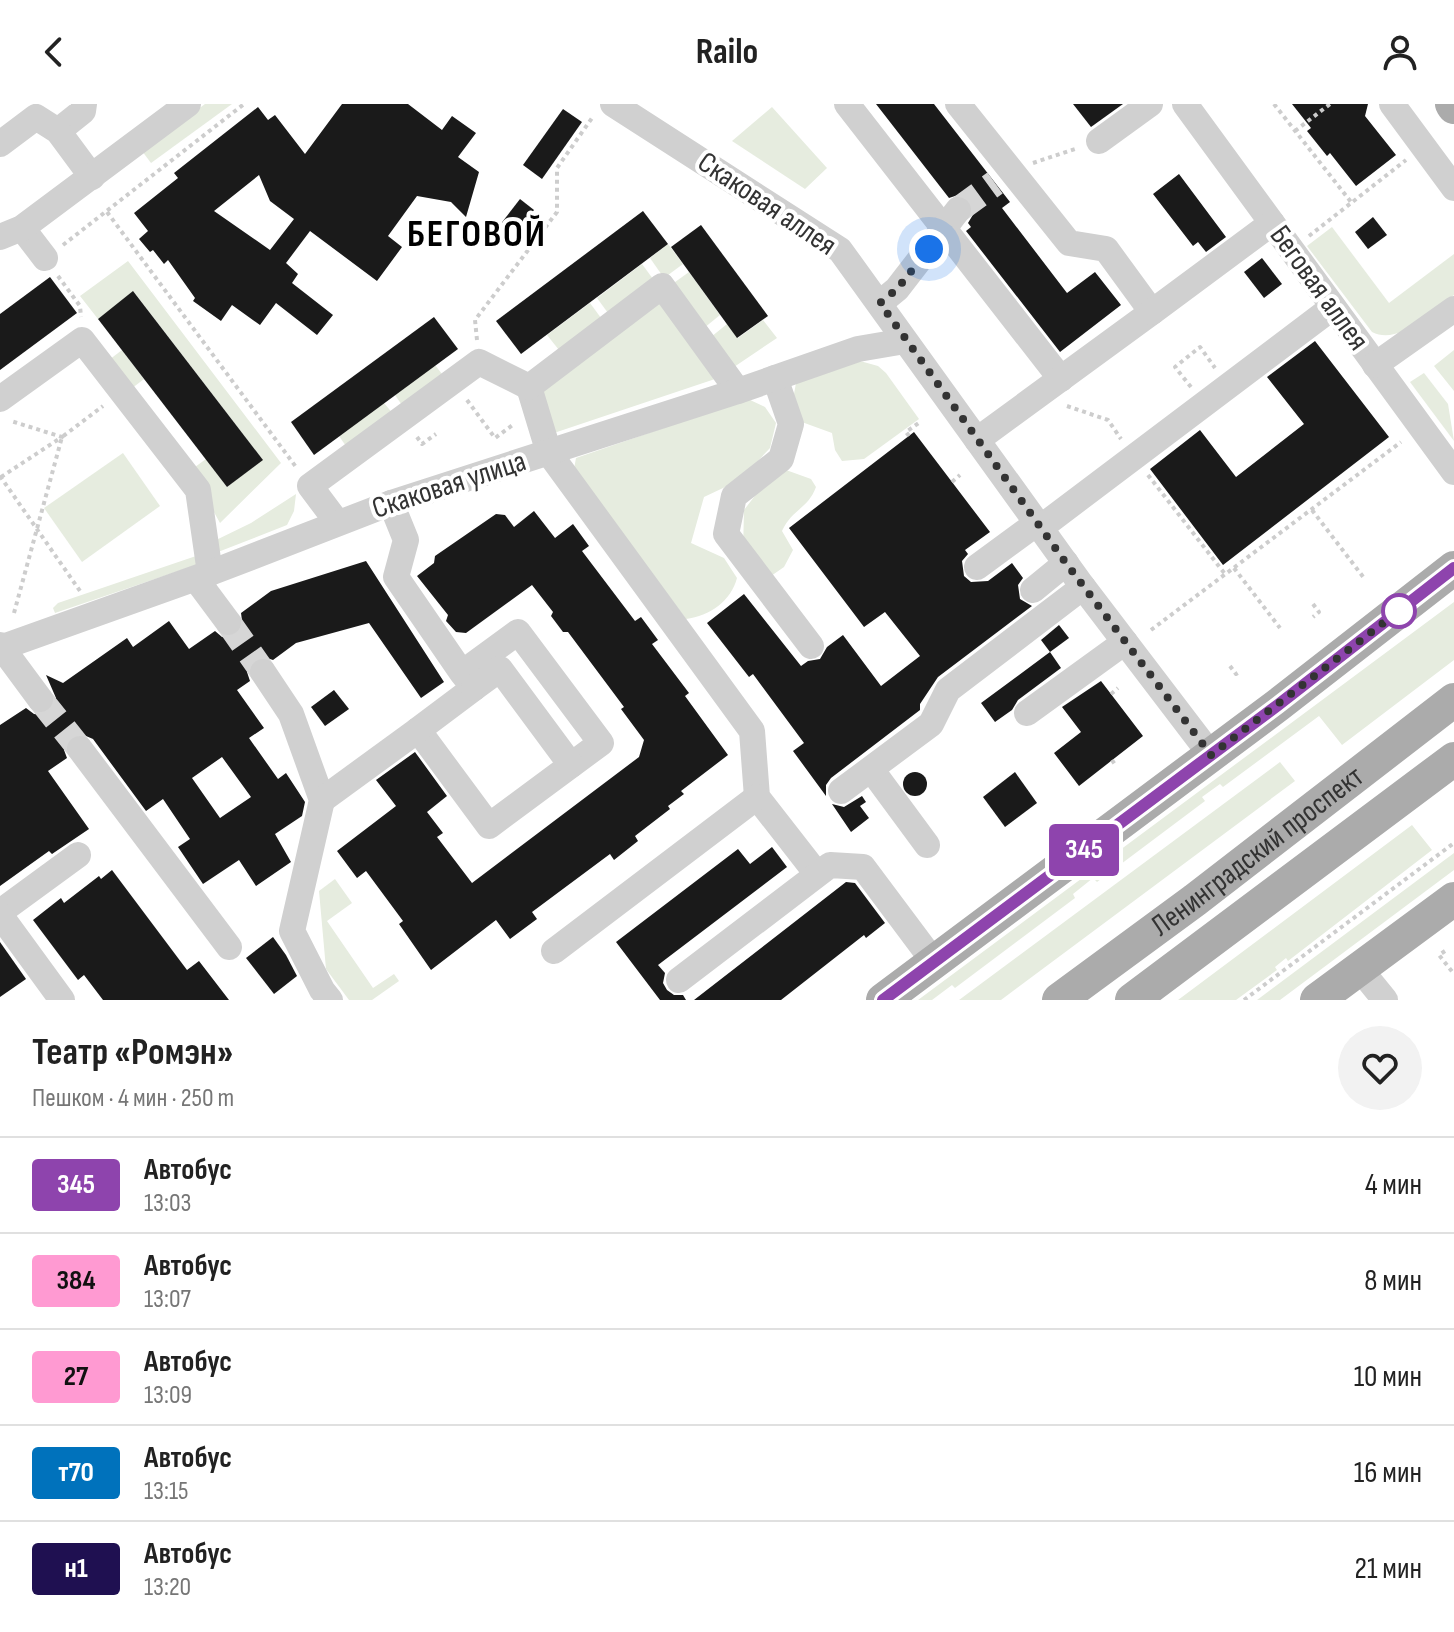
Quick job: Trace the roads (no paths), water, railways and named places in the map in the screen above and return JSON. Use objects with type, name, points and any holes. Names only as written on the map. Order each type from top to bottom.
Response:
[{"type":"main road","points":[[883,1000],[1211,755],[1454,568]]},
{"type":"main road","name":"Ленинградский проспект","points":[[1059,1000],[1195,900],[1454,700]]},
{"type":"main road","name":"Ленинградский проспект","points":[[1132,1000],[1454,759]]},
{"type":"main road","points":[[1317,1000],[1454,899]]},
{"type":"street","points":[[0,144],[40,118],[83,111],[84,104]]},
{"type":"street","points":[[45,258],[11,233],[92,177],[188,104]]},
{"type":"street","points":[[847,104],[951,220],[1061,379]]},
{"type":"street","points":[[958,104],[1003,177],[1069,243],[1106,249],[1152,312]]},
{"type":"street","points":[[1099,141],[1150,104]]},
{"type":"street","name":"Беговая аллея","points":[[1185,104],[1454,472]]},
{"type":"street","points":[[1392,104],[1454,188]]},
{"type":"street","name":"Скаковая аллея","points":[[602,111],[826,240],[850,262],[1083,587],[1211,755]]},
{"type":"street","points":[[40,118],[92,177]]},
{"type":"street","points":[[880,303],[897,289],[951,220]]},
{"type":"street","points":[[977,440],[1272,223]]},
{"type":"street","points":[[529,387],[662,286],[738,391]]},
{"type":"street","points":[[977,567],[1039,525],[1333,307]]},
{"type":"street","points":[[1375,365],[1454,309]]},
{"type":"street","points":[[0,399],[82,340],[198,490],[203,576],[228,622]]},
{"type":"street","name":"Скаковая улица","points":[[0,647],[203,576],[391,503],[858,349],[905,341]]},
{"type":"street","points":[[337,522],[310,486],[479,362],[529,387],[549,453],[752,731],[757,797],[817,874]]},
{"type":"street","points":[[775,378],[791,424],[781,459],[734,496],[726,534],[811,646]]},
{"type":"street","points":[[391,503],[406,540],[396,577],[468,681]]},
{"type":"street","points":[[1033,590],[1066,563]]},
{"type":"street","points":[[841,791],[931,724],[948,690],[1083,587]]},
{"type":"street","points":[[322,800],[418,730],[518,632],[601,743],[489,826],[418,730]]},
{"type":"street","points":[[1027,713],[1125,642]]},
{"type":"street","points":[[0,647],[40,699]]},
{"type":"street","points":[[468,681],[500,669],[571,765]]},
{"type":"street","points":[[263,672],[291,714],[322,800],[292,931],[330,1000]]},
{"type":"street","points":[[80,749],[229,947]]},
{"type":"street","points":[[871,769],[927,845]]},
{"type":"street","points":[[554,951],[757,797]]},
{"type":"street","points":[[62,1000],[0,913],[78,855]]},
{"type":"street","points":[[679,980],[830,865],[863,867],[934,962]]},
{"type":"street","points":[[1359,968],[1385,1000]]},
{"type":"tunnel","points":[[958,210],[995,183]]},
{"type":"tunnel","points":[[228,622],[263,672]]},
{"type":"tunnel","points":[[40,699],[80,749]]},
{"type":"district","name":"БЕГОВОЙ","points":[[477,234]]}]
